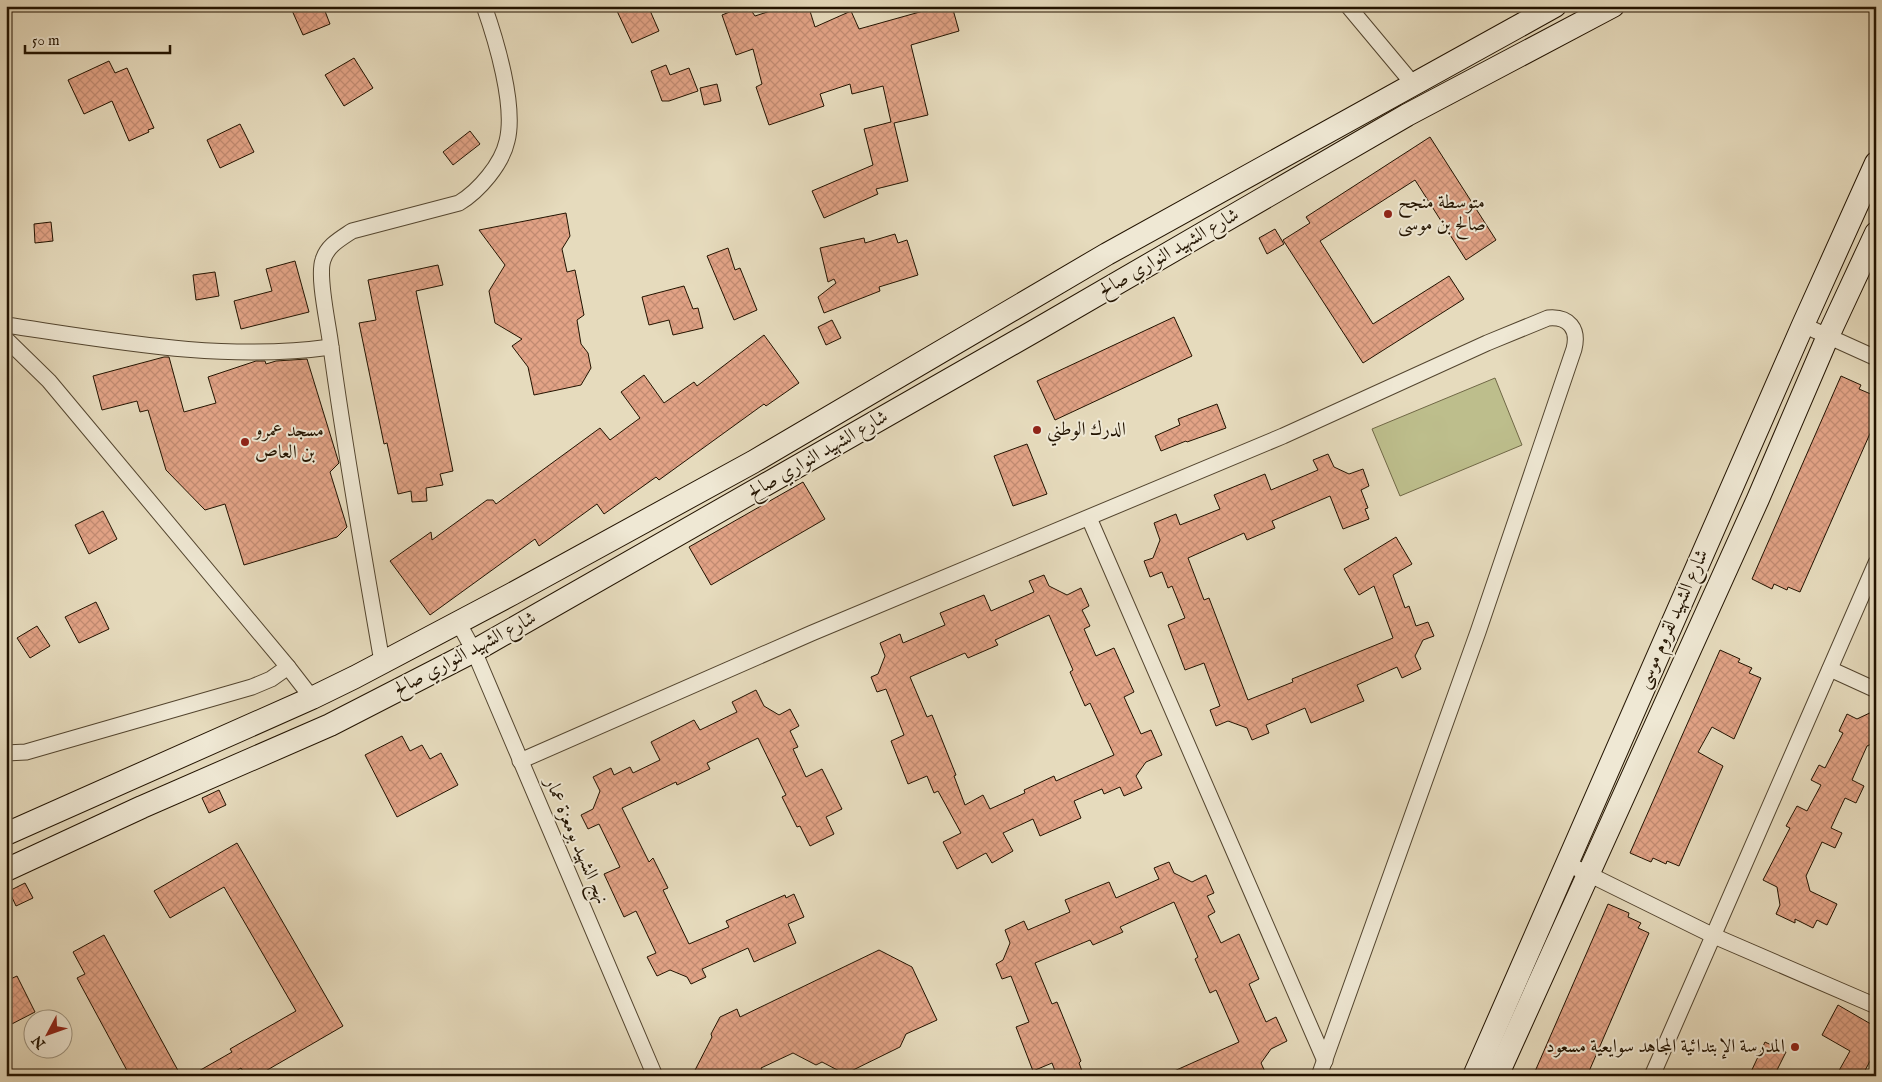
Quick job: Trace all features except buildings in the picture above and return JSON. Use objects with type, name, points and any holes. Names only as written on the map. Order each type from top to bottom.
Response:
[{"type":"street","points":[[382,662],[337,399],[321,274],[322,261],[328,249],[338,240],[352,232],[443,208],[466,199],[482,184],[504,150],[510,126],[508,105],[498,46],[484,6]]},
{"type":"street","points":[[1348,6],[1414,85]]},
{"type":"street","name":"شارع الشهيد النواري صالح","points":[[6,834],[312,698],[458,622],[753,462],[1107,254],[1555,6]]},
{"type":"street","name":"شارع الشهيد النواري صالح","points":[[6,870],[142,807],[330,725],[474,651],[1038,329],[1407,115],[1613,6]]},
{"type":"street","name":"شارع الشهيد لقروم موسى","points":[[1474,1076],[1802,325],[1876,163]]},
{"type":"street","name":"شارع الشهيد لقروم موسى","points":[[1497,1076],[1758,499],[1828,336],[1876,233]]},
{"type":"street","points":[[520,760],[812,633],[1283,436],[1487,343],[1548,318],[1563,320],[1573,328],[1576,335],[1574,349],[1478,632],[1320,1076]]},
{"type":"street","points":[[6,325],[197,350],[304,351],[331,347]]},
{"type":"street","points":[[1802,325],[1876,358]]},
{"type":"street","points":[[6,339],[49,381],[312,698]]},
{"type":"street","points":[[1090,518],[1325,1060]]},
{"type":"street","points":[[1652,1076],[1876,564]]},
{"type":"street","name":"نهج الشهيد بومعزة عمار","points":[[458,622],[474,651],[655,1076]]},
{"type":"street","points":[[6,753],[26,752],[252,687],[271,679],[288,667]]},
{"type":"street","points":[[1830,669],[1876,690]]},
{"type":"street","points":[[1566,863],[1714,936],[1876,1006]]},
{"type":"green space","points":[[1495,378],[1522,445],[1400,496],[1372,429]]},
{"type":"place","name":"متوسطة منجح صالح بن موسى","points":[[1388,214]]},
{"type":"place","name":"الدرك الوطني","points":[[1037,430]]},
{"type":"place","name":"مسجد عمرو بن العاص","points":[[245,442]]},
{"type":"place","name":"المدرسة الإبتدائية المجاهد سوايعية مسعود","points":[[1795,1047]]}]
